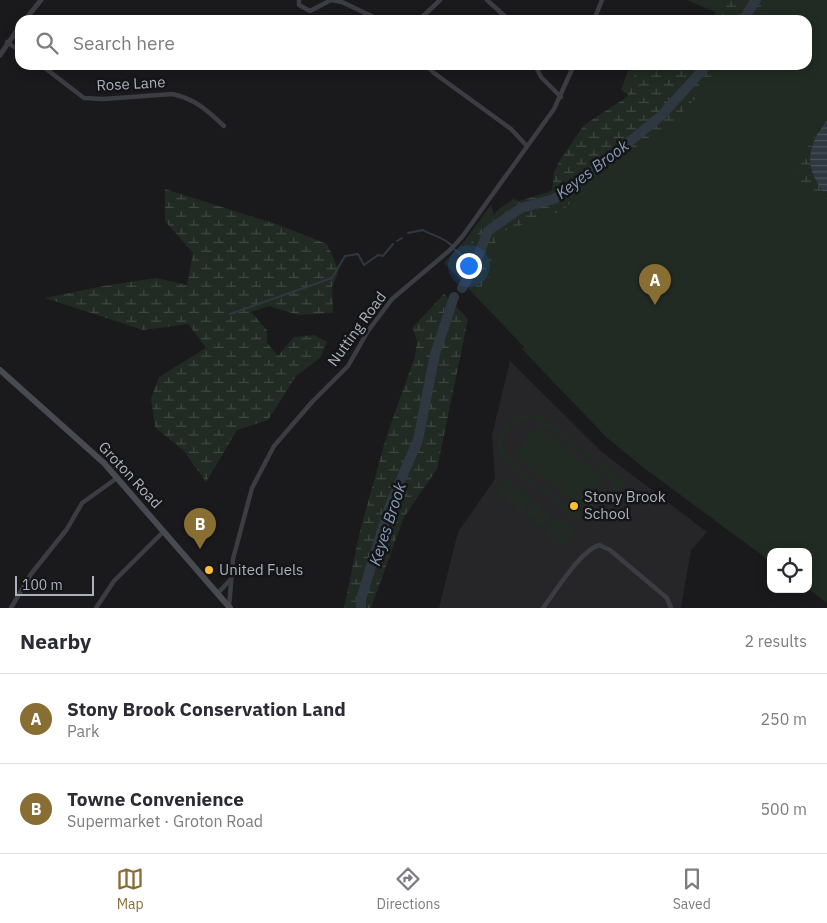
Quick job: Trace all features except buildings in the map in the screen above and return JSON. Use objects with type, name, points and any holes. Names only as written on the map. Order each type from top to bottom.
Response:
[{"type":"main road","name":"Groton Road","points":[[0,370],[78,439],[117,478],[230,608]]},
{"type":"street","points":[[28,15],[41,0]]},
{"type":"street","points":[[299,0],[299,5],[310,11],[331,0],[342,2],[369,15]]},
{"type":"street","points":[[424,15],[440,0]]},
{"type":"street","points":[[487,0],[504,15]]},
{"type":"street","points":[[596,15],[602,0]]},
{"type":"street","points":[[0,55],[15,33]]},
{"type":"street","points":[[8,42],[15,47]]},
{"type":"street","name":"Rose Lane","points":[[48,70],[84,98],[104,99],[172,94],[182,96],[197,103],[224,126]]},
{"type":"street","points":[[431,70],[510,129],[527,146]]},
{"type":"street","points":[[537,70],[541,78],[561,97]]},
{"type":"street","name":"Nutting Road","points":[[230,608],[233,559],[252,488],[274,446],[312,402],[348,366],[368,331],[392,299],[450,250],[462,237],[561,97],[572,70]]},
{"type":"street","points":[[11,608],[31,574],[68,529],[82,503],[117,478]]},
{"type":"street","points":[[96,608],[114,581],[164,531]]},
{"type":"street","points":[[543,608],[591,548],[599,545],[610,550],[670,605]]},
{"type":"street","points":[[218,593],[231,579]]},
{"type":"shaded area","points":[[827,120],[827,191],[823,191],[813,173],[810,155],[812,146]]},
{"type":"shaded area","name":"Stony Brook School","points":[[510,361],[602,452],[707,532],[691,550],[681,608],[439,608],[458,532],[495,479],[492,435]]},
{"type":"green space","points":[[687,0],[827,0],[827,120],[819,130],[813,178],[827,191],[827,603],[812,592],[812,548],[767,548],[767,559],[644,468],[606,437],[522,349],[524,347],[444,263],[466,239],[491,205],[496,221],[533,212],[635,100],[621,90],[628,70],[812,70],[812,15],[714,15],[715,12]]},
{"type":"green space","points":[[724,0],[768,0],[759,15],[722,15]]},
{"type":"green space","name":"Keyes Brook","points":[[719,70],[696,98],[649,146],[598,179],[560,212],[498,233],[489,280],[477,290],[455,265],[489,220],[505,205],[514,199],[519,201],[552,191],[554,172],[584,125],[627,97],[636,71]]},
{"type":"green space","points":[[817,131],[810,155],[810,162],[817,183],[823,191],[827,191],[827,202],[802,192],[796,180],[806,150]]},
{"type":"green space","points":[[165,189],[279,225],[327,244],[339,271],[332,287],[333,313],[298,315],[269,306],[251,312],[267,330],[267,343],[278,356],[294,337],[314,335],[327,342],[320,358],[296,376],[268,420],[237,430],[206,482],[184,451],[155,427],[151,398],[159,377],[206,348],[188,324],[143,330],[45,298],[103,286],[156,278],[187,285],[193,253],[165,221]]},
{"type":"green space","name":"Keyes Brook","points":[[444,294],[468,319],[437,469],[404,517],[371,608],[344,608],[360,531],[386,438],[415,356],[417,340],[412,328]]},
{"type":"green space","points":[[529,413],[542,417],[628,483],[623,487],[619,485],[617,502],[613,509],[608,514],[594,520],[576,519],[506,464],[498,451],[499,434],[502,427],[514,417]],"holes":[[[527,418],[537,421],[586,456],[611,480],[614,490],[613,499],[610,506],[604,511],[597,514],[588,514],[569,506],[534,481],[509,458],[503,444],[509,427],[517,421]]]},
{"type":"green space","points":[[536,425],[605,478],[581,508],[515,456]]},
{"type":"green space","points":[[507,478],[514,484],[503,498],[496,493]]},
{"type":"green space","points":[[516,486],[523,491],[511,505],[505,500]]},
{"type":"green space","points":[[525,492],[532,498],[521,512],[514,507]]},
{"type":"green space","points":[[536,500],[543,506],[531,520],[524,515]]},
{"type":"green space","points":[[545,508],[551,513],[540,527],[533,522]]},
{"type":"green space","points":[[556,516],[566,524],[553,539],[544,532]]},
{"type":"green space","points":[[567,524],[576,531],[563,547],[555,541]]},
{"type":"waterway","name":"Keyes Brook","points":[[746,15],[756,0]]},
{"type":"waterway","name":"Keyes Brook","points":[[462,288],[472,271],[488,231],[521,208],[554,199],[601,165],[662,115],[702,70]]},
{"type":"waterway","points":[[408,233],[423,230],[445,240],[451,245]]},
{"type":"waterway","points":[[397,241],[402,238]]},
{"type":"waterway","points":[[230,314],[332,278],[345,256],[358,254],[364,265],[378,255],[383,256],[393,244]]},
{"type":"waterway","points":[[454,249],[474,265]]},
{"type":"waterway","name":"Keyes Brook","points":[[361,608],[361,599],[390,505],[418,440],[435,354],[454,297]]},
{"type":"place","name":"Stony Brook Conservation Land","points":[[655,305]]},
{"type":"place","name":"Stony Brook School","points":[[574,506]]},
{"type":"place","name":"Towne Convenience","points":[[200,549]]},
{"type":"place","name":"United Fuels","points":[[209,570]]}]
